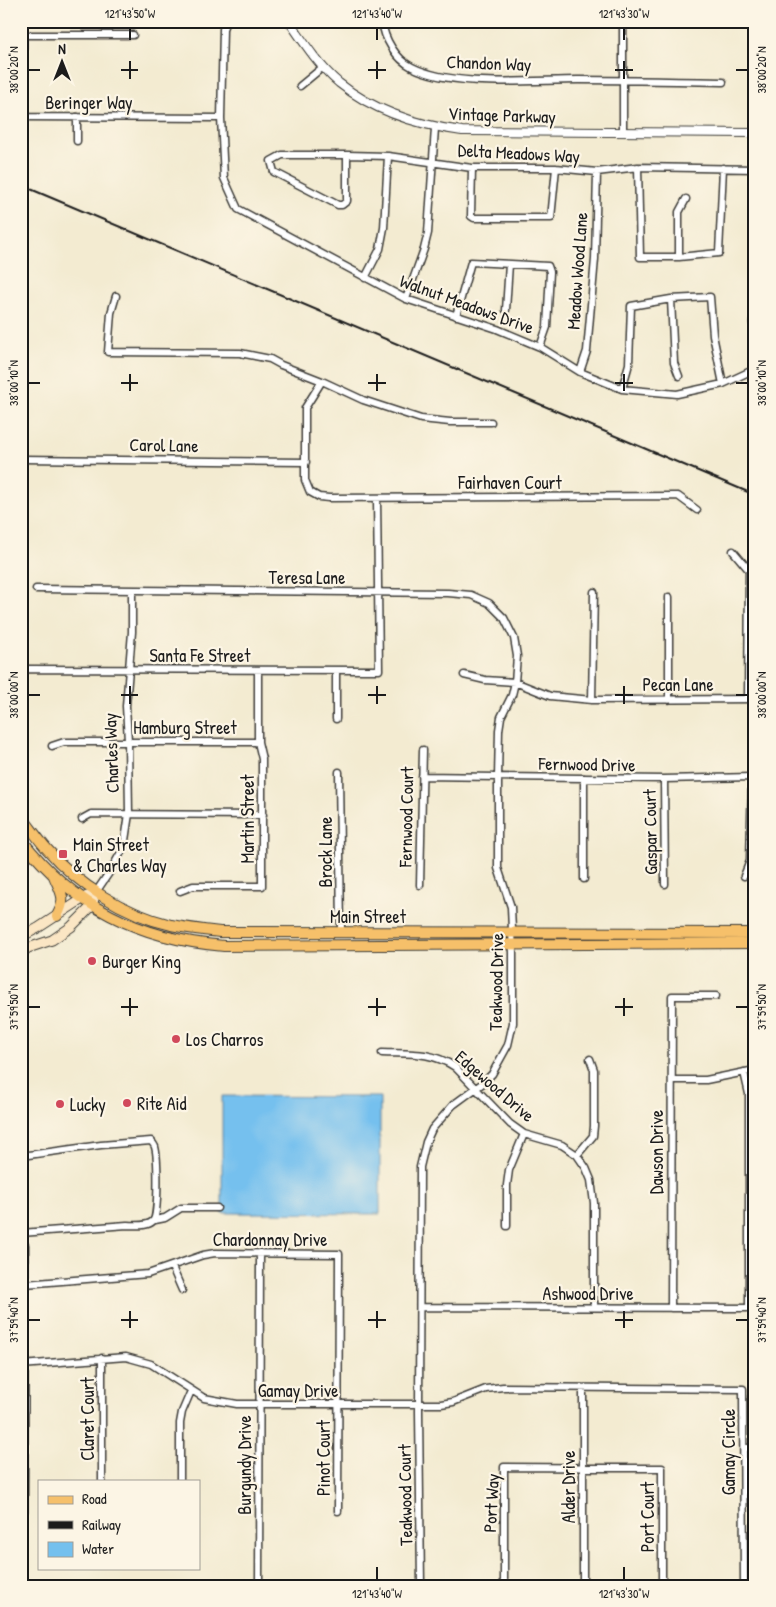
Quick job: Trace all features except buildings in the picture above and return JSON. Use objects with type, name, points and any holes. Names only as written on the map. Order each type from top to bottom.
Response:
[{"type":"main road","name":"Main Street","points":[[21,816],[56,859],[96,892],[131,911],[162,922],[187,928],[220,932],[755,933]]},
{"type":"main road","name":"Main Street","points":[[21,839],[54,875],[92,906],[140,929],[195,943],[224,946],[755,943]]},
{"type":"main road","points":[[54,875],[63,896],[63,905],[57,916]]},
{"type":"main road","points":[[21,937],[57,916],[82,898],[96,892]]},
{"type":"main road","name":"Charles Way","points":[[92,906],[96,892]]},
{"type":"main road","points":[[21,953],[28,948],[52,940],[71,927],[92,906]]},
{"type":"street","name":"Beringer Way","points":[[23,21],[23,117],[221,118]]},
{"type":"street","name":"Walnut Meadows Drive","points":[[226,21],[223,29],[221,118],[224,178],[238,209],[406,299],[497,329],[540,347],[580,372],[622,389],[678,394],[723,384],[755,369]]},
{"type":"street","name":"Vintage Parkway","points":[[289,21],[323,67],[339,83],[366,101],[395,116],[435,128],[462,131],[755,133]]},
{"type":"street","name":"Chandon Way","points":[[382,21],[383,29],[394,52],[411,67],[437,76],[471,81],[623,80],[723,82]]},
{"type":"street","points":[[623,21],[623,132]]},
{"type":"street","points":[[23,35],[133,35]]},
{"type":"street","points":[[300,86],[323,67]]},
{"type":"street","points":[[77,117],[77,141]]},
{"type":"street","points":[[406,299],[428,233],[435,128]]},
{"type":"street","name":"Delta Meadows Way","points":[[347,155],[347,201],[342,205],[338,205],[274,172],[271,161],[282,155],[347,155],[388,156],[472,168],[556,168],[597,172],[638,167],[755,169]]},
{"type":"street","points":[[365,278],[380,249],[383,235],[388,156]]},
{"type":"street","points":[[638,167],[640,257],[679,257],[720,253],[722,168]]},
{"type":"street","points":[[472,168],[471,216],[474,218],[550,218],[556,168]]},
{"type":"street","name":"Meadow Wood Lane","points":[[580,372],[587,351],[595,259],[597,172]]},
{"type":"street","points":[[679,257],[680,212],[686,199]]},
{"type":"street","points":[[456,316],[471,262],[548,266],[550,272],[547,327],[540,347]]},
{"type":"street","points":[[506,310],[509,264]]},
{"type":"street","points":[[116,296],[111,313],[108,352],[240,353],[270,359],[322,380],[363,400],[421,419],[450,422],[491,422]]},
{"type":"street","points":[[622,389],[628,364],[631,306],[670,300],[710,297],[713,335],[723,384]]},
{"type":"street","points":[[670,300],[674,363],[679,376]]},
{"type":"street","points":[[755,307],[753,322],[755,339]]},
{"type":"street","points":[[306,462],[305,408],[322,380]]},
{"type":"street","name":"Carol Lane","points":[[21,459],[306,462]]},
{"type":"street","name":"Fairhaven Court","points":[[306,462],[305,480],[310,492],[319,497],[678,496],[697,510]]},
{"type":"street","points":[[378,498],[379,592]]},
{"type":"street","points":[[733,551],[749,570],[751,699]]},
{"type":"street","name":"Teresa Lane","points":[[36,589],[379,592],[471,595],[489,603],[504,618],[514,638],[517,656],[515,682]]},
{"type":"street","name":"Charles Way","points":[[96,892],[124,847],[129,814],[126,706],[132,632],[132,590]]},
{"type":"street","name":"Santa Fe Street","points":[[21,671],[27,669],[380,670],[379,592]]},
{"type":"street","points":[[592,700],[594,592]]},
{"type":"street","points":[[669,597],[669,700]]},
{"type":"street","name":"Martin Street","points":[[180,891],[193,886],[262,886],[262,759],[258,742],[258,670]]},
{"type":"street","points":[[336,670],[336,719]]},
{"type":"street","name":"Pecan Lane","points":[[464,674],[485,680],[515,682],[550,696],[592,700],[751,699]]},
{"type":"street","name":"Teakwood Drive","points":[[419,1405],[420,1180],[422,1155],[432,1130],[442,1117],[453,1105],[488,1079],[499,1064],[510,1039],[513,1023],[511,907],[498,868],[498,778],[501,717],[512,696],[515,682]]},
{"type":"street","name":"Hamburg Street","points":[[52,746],[64,742],[258,742]]},
{"type":"street","name":"Fernwood Court","points":[[420,885],[422,750]]},
{"type":"street","name":"Brock Lane","points":[[339,772],[341,932]]},
{"type":"street","name":"Fernwood Drive","points":[[422,776],[664,780],[752,777],[750,861],[744,876]]},
{"type":"street","points":[[584,778],[584,879]]},
{"type":"street","name":"Gaspar Court","points":[[664,780],[665,884]]},
{"type":"street","points":[[82,819],[91,814],[263,814]]},
{"type":"street","name":"Dawson Drive","points":[[671,1308],[672,996],[716,996]]},
{"type":"street","name":"Edgewood Drive","points":[[382,1054],[422,1054],[446,1061],[455,1067],[510,1124],[524,1134],[562,1145],[578,1155]]},
{"type":"street","points":[[590,1058],[594,1070],[594,1126],[592,1136],[578,1155],[591,1180],[594,1203],[594,1308]]},
{"type":"street","points":[[672,1080],[706,1080],[755,1070]]},
{"type":"street","points":[[744,1072],[749,1094],[752,1308]]},
{"type":"street","points":[[507,1226],[509,1170],[524,1134]]},
{"type":"street","points":[[21,1156],[101,1145],[151,1141],[155,1147],[157,1168],[157,1213],[155,1220]]},
{"type":"street","points":[[21,1234],[127,1225],[141,1226],[165,1218],[181,1208],[216,1208]]},
{"type":"street","points":[[24,1511],[23,1365],[25,1245]]},
{"type":"street","name":"Chardonnay Drive","points":[[25,1284],[148,1274],[215,1253],[339,1254],[338,1405]]},
{"type":"street","name":"Burgundy Drive","points":[[259,1586],[260,1254]]},
{"type":"street","points":[[172,1267],[182,1290]]},
{"type":"street","name":"Ashwood Drive","points":[[420,1307],[752,1308]]},
{"type":"street","name":"Gamay Drive","points":[[23,1365],[126,1357],[152,1364],[204,1398],[219,1402],[259,1405],[419,1405],[453,1402],[486,1388],[583,1388]]},
{"type":"street","name":"Claret Court","points":[[102,1358],[102,1480]]},
{"type":"street","name":"Gamay Circle","points":[[583,1388],[743,1389],[744,1586]]},
{"type":"street","name":"Alder Drive","points":[[583,1388],[583,1586]]},
{"type":"street","points":[[180,1480],[180,1423],[182,1412],[191,1390]]},
{"type":"street","name":"Pinot Court","points":[[338,1405],[338,1510]]},
{"type":"street","name":"Teakwood Court","points":[[419,1405],[421,1586]]},
{"type":"street","points":[[744,1448],[755,1448]]},
{"type":"street","name":"Port Way","points":[[504,1586],[504,1467],[583,1468]]},
{"type":"street","name":"Port Court","points":[[583,1468],[662,1468],[662,1586]]},
{"type":"water","points":[[222,1096],[380,1097],[380,1214],[222,1213]]},
{"type":"railway","points":[[21,185],[755,495]]},
{"type":"place","name":"Main Street & Charles Way","points":[[63,854]]},
{"type":"place","name":"Burger King","points":[[92,961]]},
{"type":"place","name":"Los Charros","points":[[176,1039]]},
{"type":"place","name":"Rite Aid","points":[[127,1103]]},
{"type":"place","name":"Lucky","points":[[60,1104]]}]
